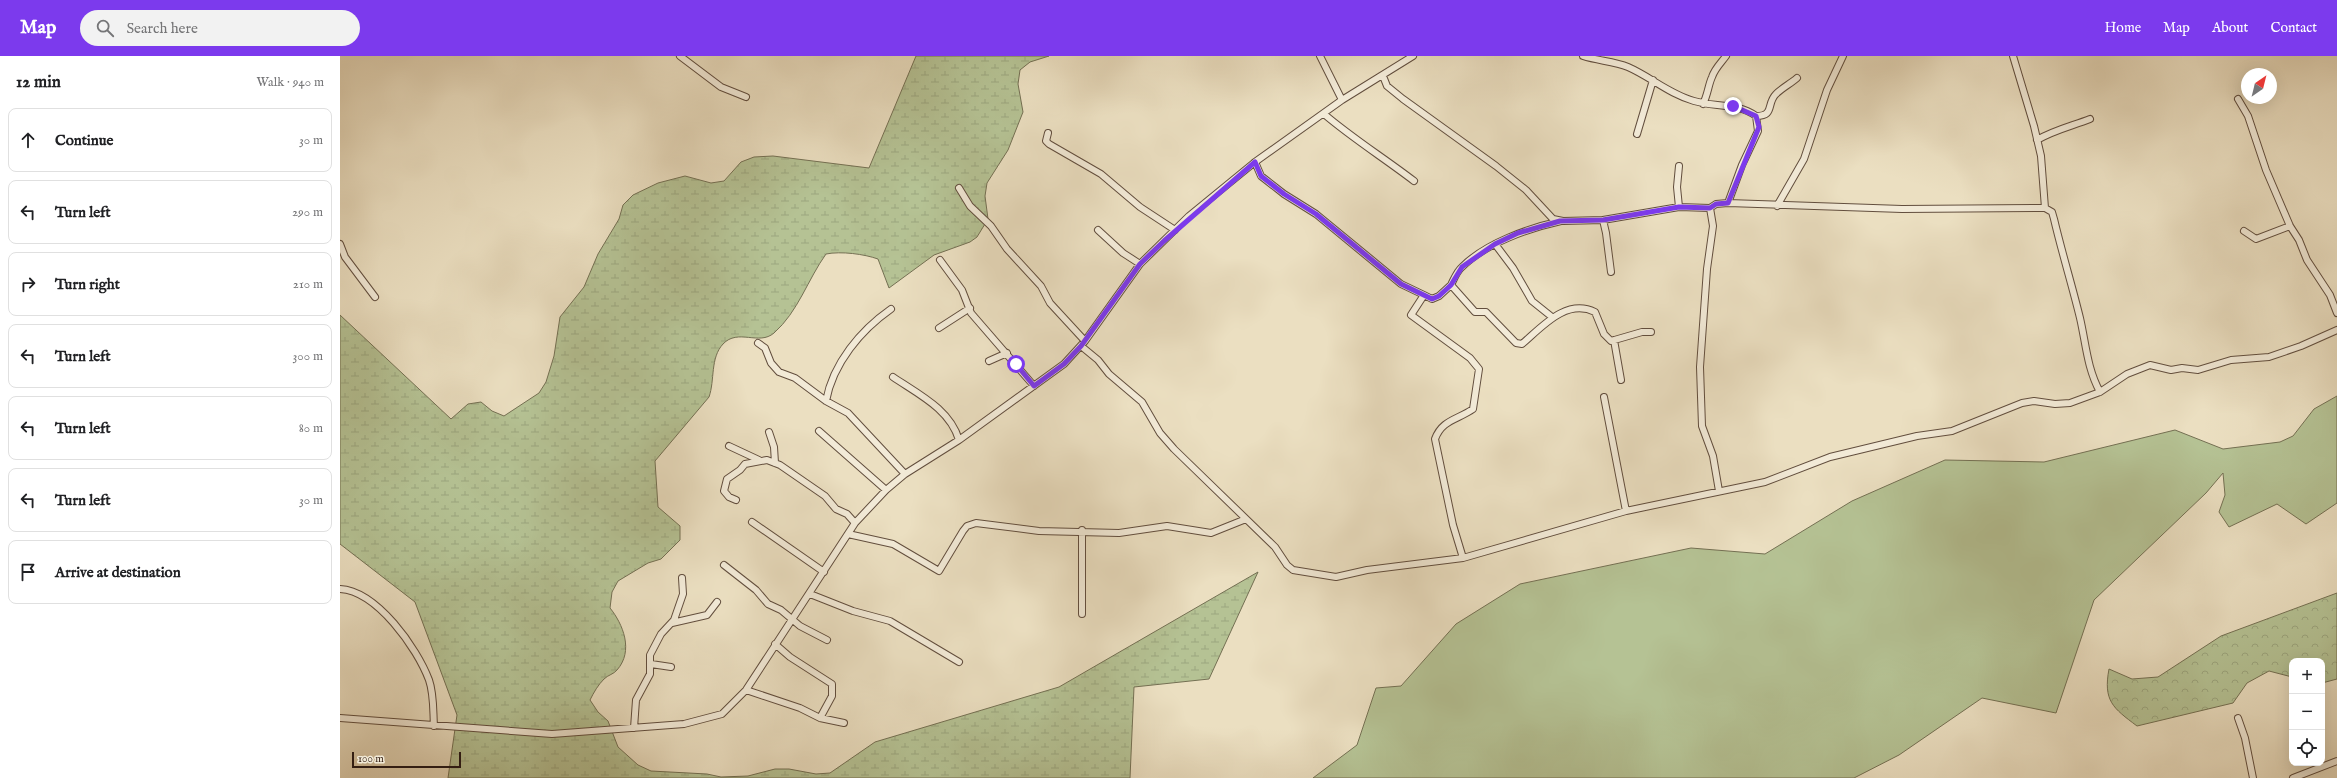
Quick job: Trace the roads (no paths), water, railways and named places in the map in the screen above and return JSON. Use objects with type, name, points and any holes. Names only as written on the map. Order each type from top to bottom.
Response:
[{"type":"street","points":[[680,56],[721,87],[746,97]]},
{"type":"street","points":[[1320,56],[1342,100]]},
{"type":"street","points":[[340,718],[434,726],[478,727],[552,734],[684,724],[722,714],[746,690],[855,523],[886,490],[905,474],[959,440],[1064,364],[1083,343],[1140,264],[1175,230],[1255,162],[1342,100],[1413,56]]},
{"type":"street","points":[[1583,56],[1599,57],[1628,67],[1653,80],[1675,95],[1703,104],[1733,106],[1756,116],[1764,116],[1767,113],[1775,95],[1797,78]]},
{"type":"street","points":[[1703,104],[1709,93],[1712,76],[1720,62],[1726,56]]},
{"type":"street","points":[[1777,206],[1804,159],[1827,90],[1843,56]]},
{"type":"street","points":[[2013,56],[2037,140],[2043,170],[2045,208]]},
{"type":"street","points":[[1383,76],[1387,86],[1403,99],[1496,166],[1526,190],[1553,219],[1563,221],[1603,220],[1679,207],[1710,208],[1716,204],[1728,203],[1777,206],[1902,209],[2045,208],[2052,212],[2065,268],[2080,319],[2090,371],[2100,392]]},
{"type":"street","points":[[1637,134],[1653,80]]},
{"type":"street","points":[[2238,99],[2248,116],[2260,146],[2266,170],[2290,226],[2299,240],[2307,260],[2330,295],[2337,313]]},
{"type":"street","points":[[1324,114],[1344,132],[1382,156],[1414,181]]},
{"type":"street","points":[[1728,203],[1742,165],[1758,131],[1756,116]]},
{"type":"street","points":[[2037,140],[2056,130],[2071,127],[2090,119]]},
{"type":"street","points":[[1048,133],[1046,141],[1049,144],[1101,174],[1140,207],[1175,230]]},
{"type":"street","points":[[1255,162],[1261,176],[1284,194],[1316,214],[1401,284],[1432,299],[1439,296],[1451,285],[1462,267],[1495,244],[1518,233],[1563,221]]},
{"type":"street","points":[[1679,166],[1677,187],[1679,207]]},
{"type":"street","points":[[959,188],[970,206],[991,226],[1007,249],[1041,286],[1050,303],[1109,374],[1142,402],[1160,433],[1275,547],[1287,565],[1294,570],[1304,573],[1336,577],[1367,570],[1463,558],[1626,511],[1765,482],[1830,457],[1916,436],[1952,431],[2022,403],[2070,403],[2100,392],[2127,374],[2150,365],[2171,370],[2182,368],[2198,370],[2231,360],[2269,357],[2301,346],[2337,330]]},
{"type":"street","points":[[1710,208],[1713,226],[1707,269],[1700,367],[1702,426],[1713,456],[1719,491]]},
{"type":"street","points":[[1603,220],[1606,233],[1610,272]]},
{"type":"street","points":[[2244,231],[2256,239],[2290,226]]},
{"type":"street","points":[[1098,230],[1123,253],[1140,264]]},
{"type":"street","points":[[340,244],[345,257],[375,298]]},
{"type":"street","points":[[1495,244],[1513,268],[1532,300],[1552,317]]},
{"type":"street","points":[[940,260],[962,290],[971,313],[1034,386]]},
{"type":"street","points":[[1451,285],[1468,307],[1475,312],[1486,312],[1516,343],[1522,344],[1552,317],[1587,308],[1595,312],[1604,334],[1611,341],[1642,332],[1651,332]]},
{"type":"street","points":[[1424,295],[1411,315],[1470,358],[1479,369],[1473,409],[1444,424],[1438,429],[1435,439],[1453,525],[1463,558]]},
{"type":"street","points":[[939,328],[970,308]]},
{"type":"street","points":[[826,401],[828,389],[839,366],[860,334],[871,323],[891,309]]},
{"type":"street","points":[[1614,340],[1621,380]]},
{"type":"street","points":[[758,343],[765,348],[771,363],[779,372],[795,378],[826,401],[848,413],[905,474]]},
{"type":"street","points":[[989,361],[1007,353]]},
{"type":"street","points":[[893,377],[941,410],[957,434],[959,440]]},
{"type":"street","points":[[1604,398],[1626,511]]},
{"type":"street","points":[[819,431],[886,490]]},
{"type":"street","points":[[769,432],[774,447],[775,463]]},
{"type":"street","points":[[730,446],[759,460]]},
{"type":"street","points":[[736,500],[729,497],[724,491],[728,479],[745,464],[759,460],[767,460],[802,478],[855,523]]},
{"type":"street","points":[[848,534],[893,544],[936,571],[944,566],[967,526],[976,523],[1039,531],[1082,530],[1119,533],[1168,526],[1211,533],[1246,519]]},
{"type":"street","points":[[752,522],[824,572]]},
{"type":"street","points":[[1082,530],[1082,614]]},
{"type":"street","points":[[724,565],[745,581],[768,604],[781,610],[792,620],[827,640]]},
{"type":"street","points":[[634,728],[636,700],[650,674],[652,664],[650,655],[661,634],[672,623],[684,594],[682,578]]},
{"type":"street","points":[[340,590],[348,590],[375,605],[399,628],[415,651],[430,681],[434,726]]},
{"type":"street","points":[[810,594],[853,610],[890,621],[959,662]]},
{"type":"street","points":[[672,623],[707,615],[717,602]]},
{"type":"street","points":[[775,644],[790,658],[832,684],[832,696],[820,718]]},
{"type":"street","points":[[652,664],[671,667]]},
{"type":"street","points":[[746,690],[800,708],[820,718],[829,718],[844,723]]},
{"type":"street","points":[[2238,718],[2245,738],[2253,778]]},
{"type":"street","points":[[2293,778],[2337,761]]}]
